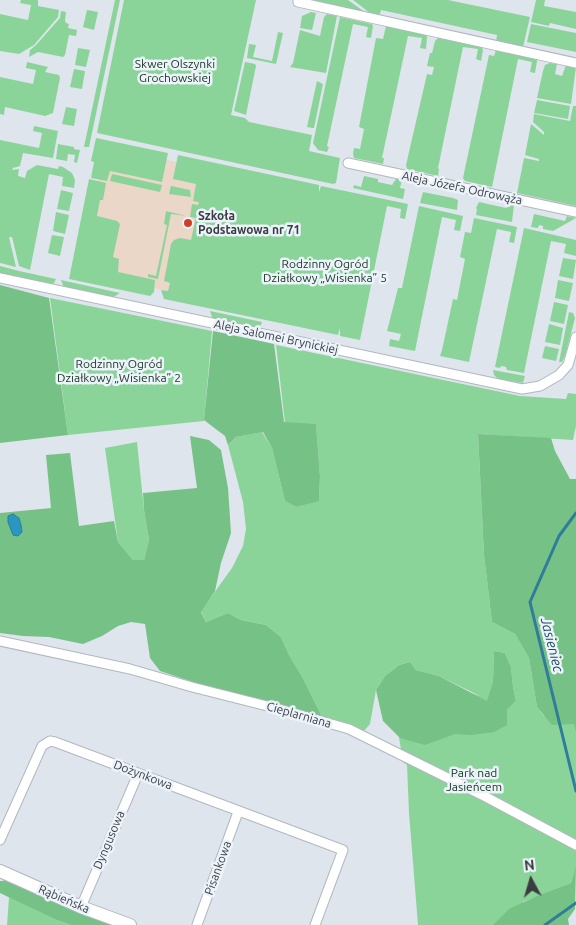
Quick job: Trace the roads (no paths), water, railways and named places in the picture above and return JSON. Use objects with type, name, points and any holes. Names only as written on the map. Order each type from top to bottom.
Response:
[{"type":"street","points":[[298,1],[576,62]]},
{"type":"street","name":"Aleja Józefa Odrowąża","points":[[348,163],[576,212]]},
{"type":"street","name":"Aleja Salomei Brynickiej","points":[[0,278],[514,388],[534,388],[552,381],[563,372],[568,365],[576,337]]},
{"type":"street","name":"Cieplarniana","points":[[0,641],[130,669],[349,729],[486,797],[576,845]]},
{"type":"street","name":"Dożynkowa","points":[[0,840],[42,746],[46,742],[56,742],[342,850],[315,925]]},
{"type":"street","name":"Dyngusowa","points":[[81,907],[138,774]]},
{"type":"street","name":"Pisankowa","points":[[197,925],[238,812]]},
{"type":"street","name":"Rąbieńska","points":[[0,872],[81,907],[130,925]]},
{"type":"water","points":[[13,514],[19,518],[21,525],[22,532],[18,536],[13,535],[8,522],[8,516]]},
{"type":"waterway","name":"Jasieniec","points":[[576,513],[559,536],[530,602],[576,791]]},
{"type":"waterway","name":"Jasieniec","points":[[545,925],[576,903]]},
{"type":"place","name":"Szkoła Podstawowa nr 71","points":[[188,223]]},
{"type":"park label","name":"Skwer Olszynki Grochowskiej","points":[[175,71]]},
{"type":"park label","name":"Rodzinny Ogród Działkowy „Wisienka” 5","points":[[325,271]]},
{"type":"park label","name":"Rodzinny Ogród Działkowy „Wisienka” 2","points":[[119,371]]},
{"type":"park label","name":"Park nad Jasieńcem","points":[[474,780]]}]
